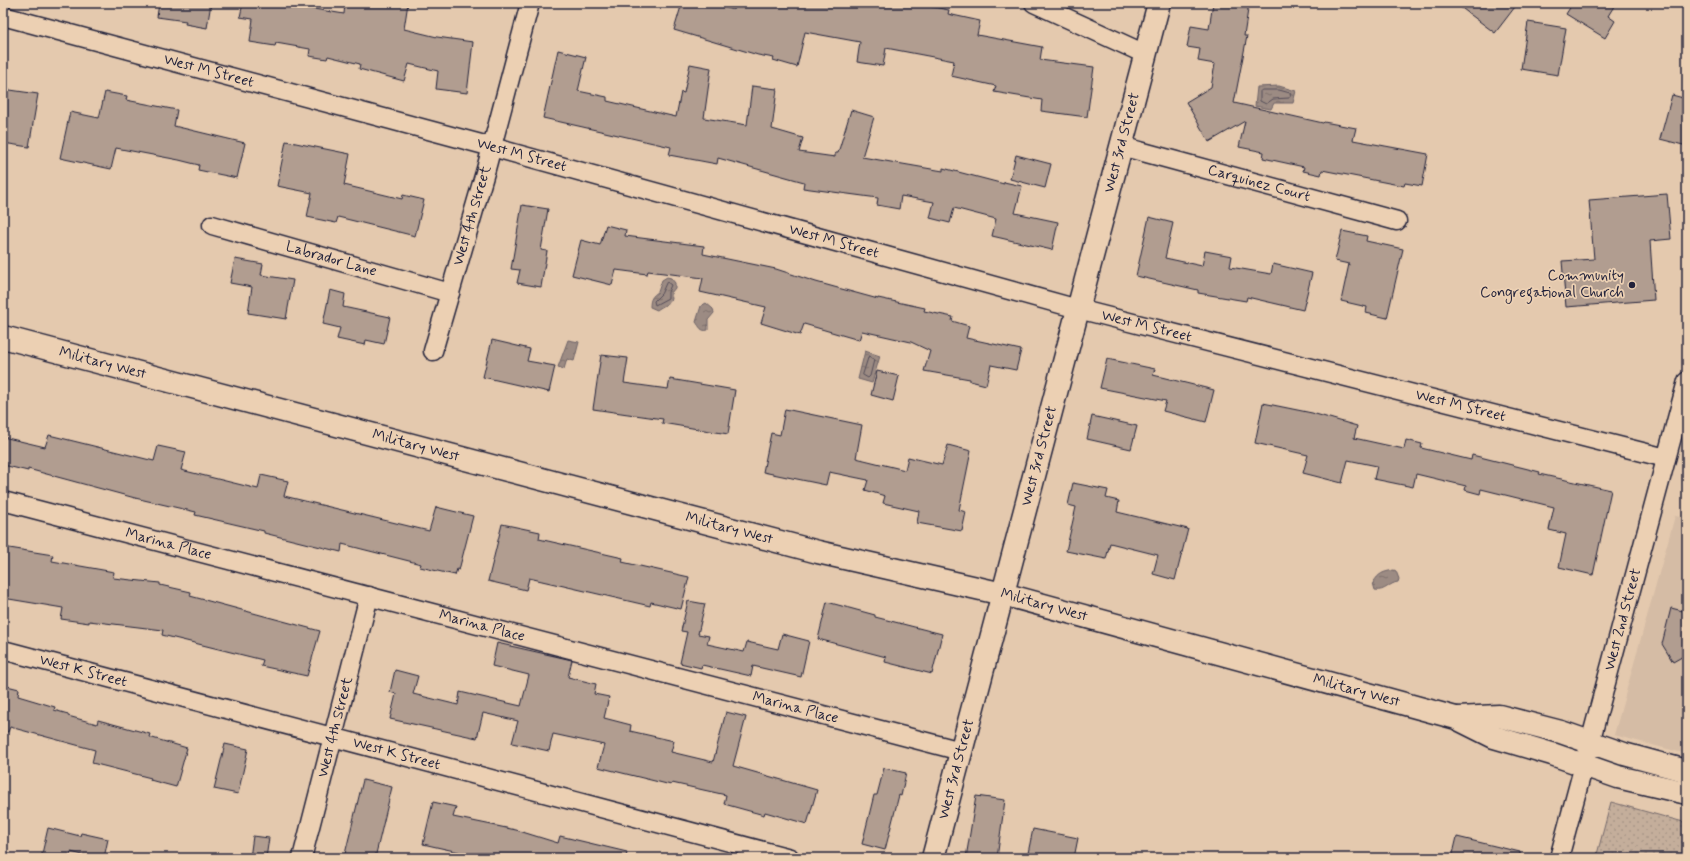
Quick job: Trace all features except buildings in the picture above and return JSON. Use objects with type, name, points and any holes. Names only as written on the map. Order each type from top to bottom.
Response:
[{"type":"main road","name":"West 3rd Street","points":[[933,858],[1159,3]]},
{"type":"main road","name":"Military West","points":[[3,337],[818,552],[1003,594],[1456,718],[1494,737],[1552,754],[1618,777],[1687,793]]},
{"type":"main road","name":"Military West","points":[[1456,718],[1499,716],[1561,732],[1624,754],[1687,771]]},
{"type":"street","points":[[1034,3],[1145,54]]},
{"type":"street","name":"West 4th Street","points":[[433,351],[492,147],[530,6]]},
{"type":"street","name":"West M Street","points":[[3,16],[492,147],[1078,309],[1666,458]]},
{"type":"street","name":"Carquinez Court","points":[[1121,146],[1398,221]]},
{"type":"street","name":"Labrador Lane","points":[[212,225],[450,293]]},
{"type":"street","name":"West 2nd Street","points":[[1559,858],[1687,381]]},
{"type":"street","name":"Marina Place","points":[[3,501],[961,751]]},
{"type":"street","name":"West 4th Street","points":[[302,858],[369,596]]},
{"type":"street","name":"West K Street","points":[[3,650],[790,858]]},
{"type":"shaded area","points":[[1675,516],[1687,518],[1687,754],[1614,735]]},
{"type":"shaded area","points":[[1611,802],[1687,823],[1687,858],[1596,858]]},
{"type":"water","points":[[1279,86],[1296,91],[1293,103],[1274,103],[1271,109],[1255,106],[1257,87]]},
{"type":"water","points":[[667,277],[671,278],[675,283],[675,288],[671,293],[671,301],[657,310],[650,307],[650,302],[654,295],[658,292],[662,280]]},
{"type":"water","points":[[706,303],[713,309],[714,313],[708,320],[708,330],[704,330],[701,329],[696,322],[701,306]]},
{"type":"water","points":[[568,340],[579,342],[574,361],[567,359],[564,369],[558,367]]},
{"type":"water","points":[[865,351],[880,356],[872,383],[858,379]]},
{"type":"water","points":[[1396,571],[1399,579],[1398,582],[1382,590],[1375,590],[1373,583],[1377,577],[1384,572]]},
{"type":"place","name":"Community Congregational Church","points":[[1632,285]]}]
